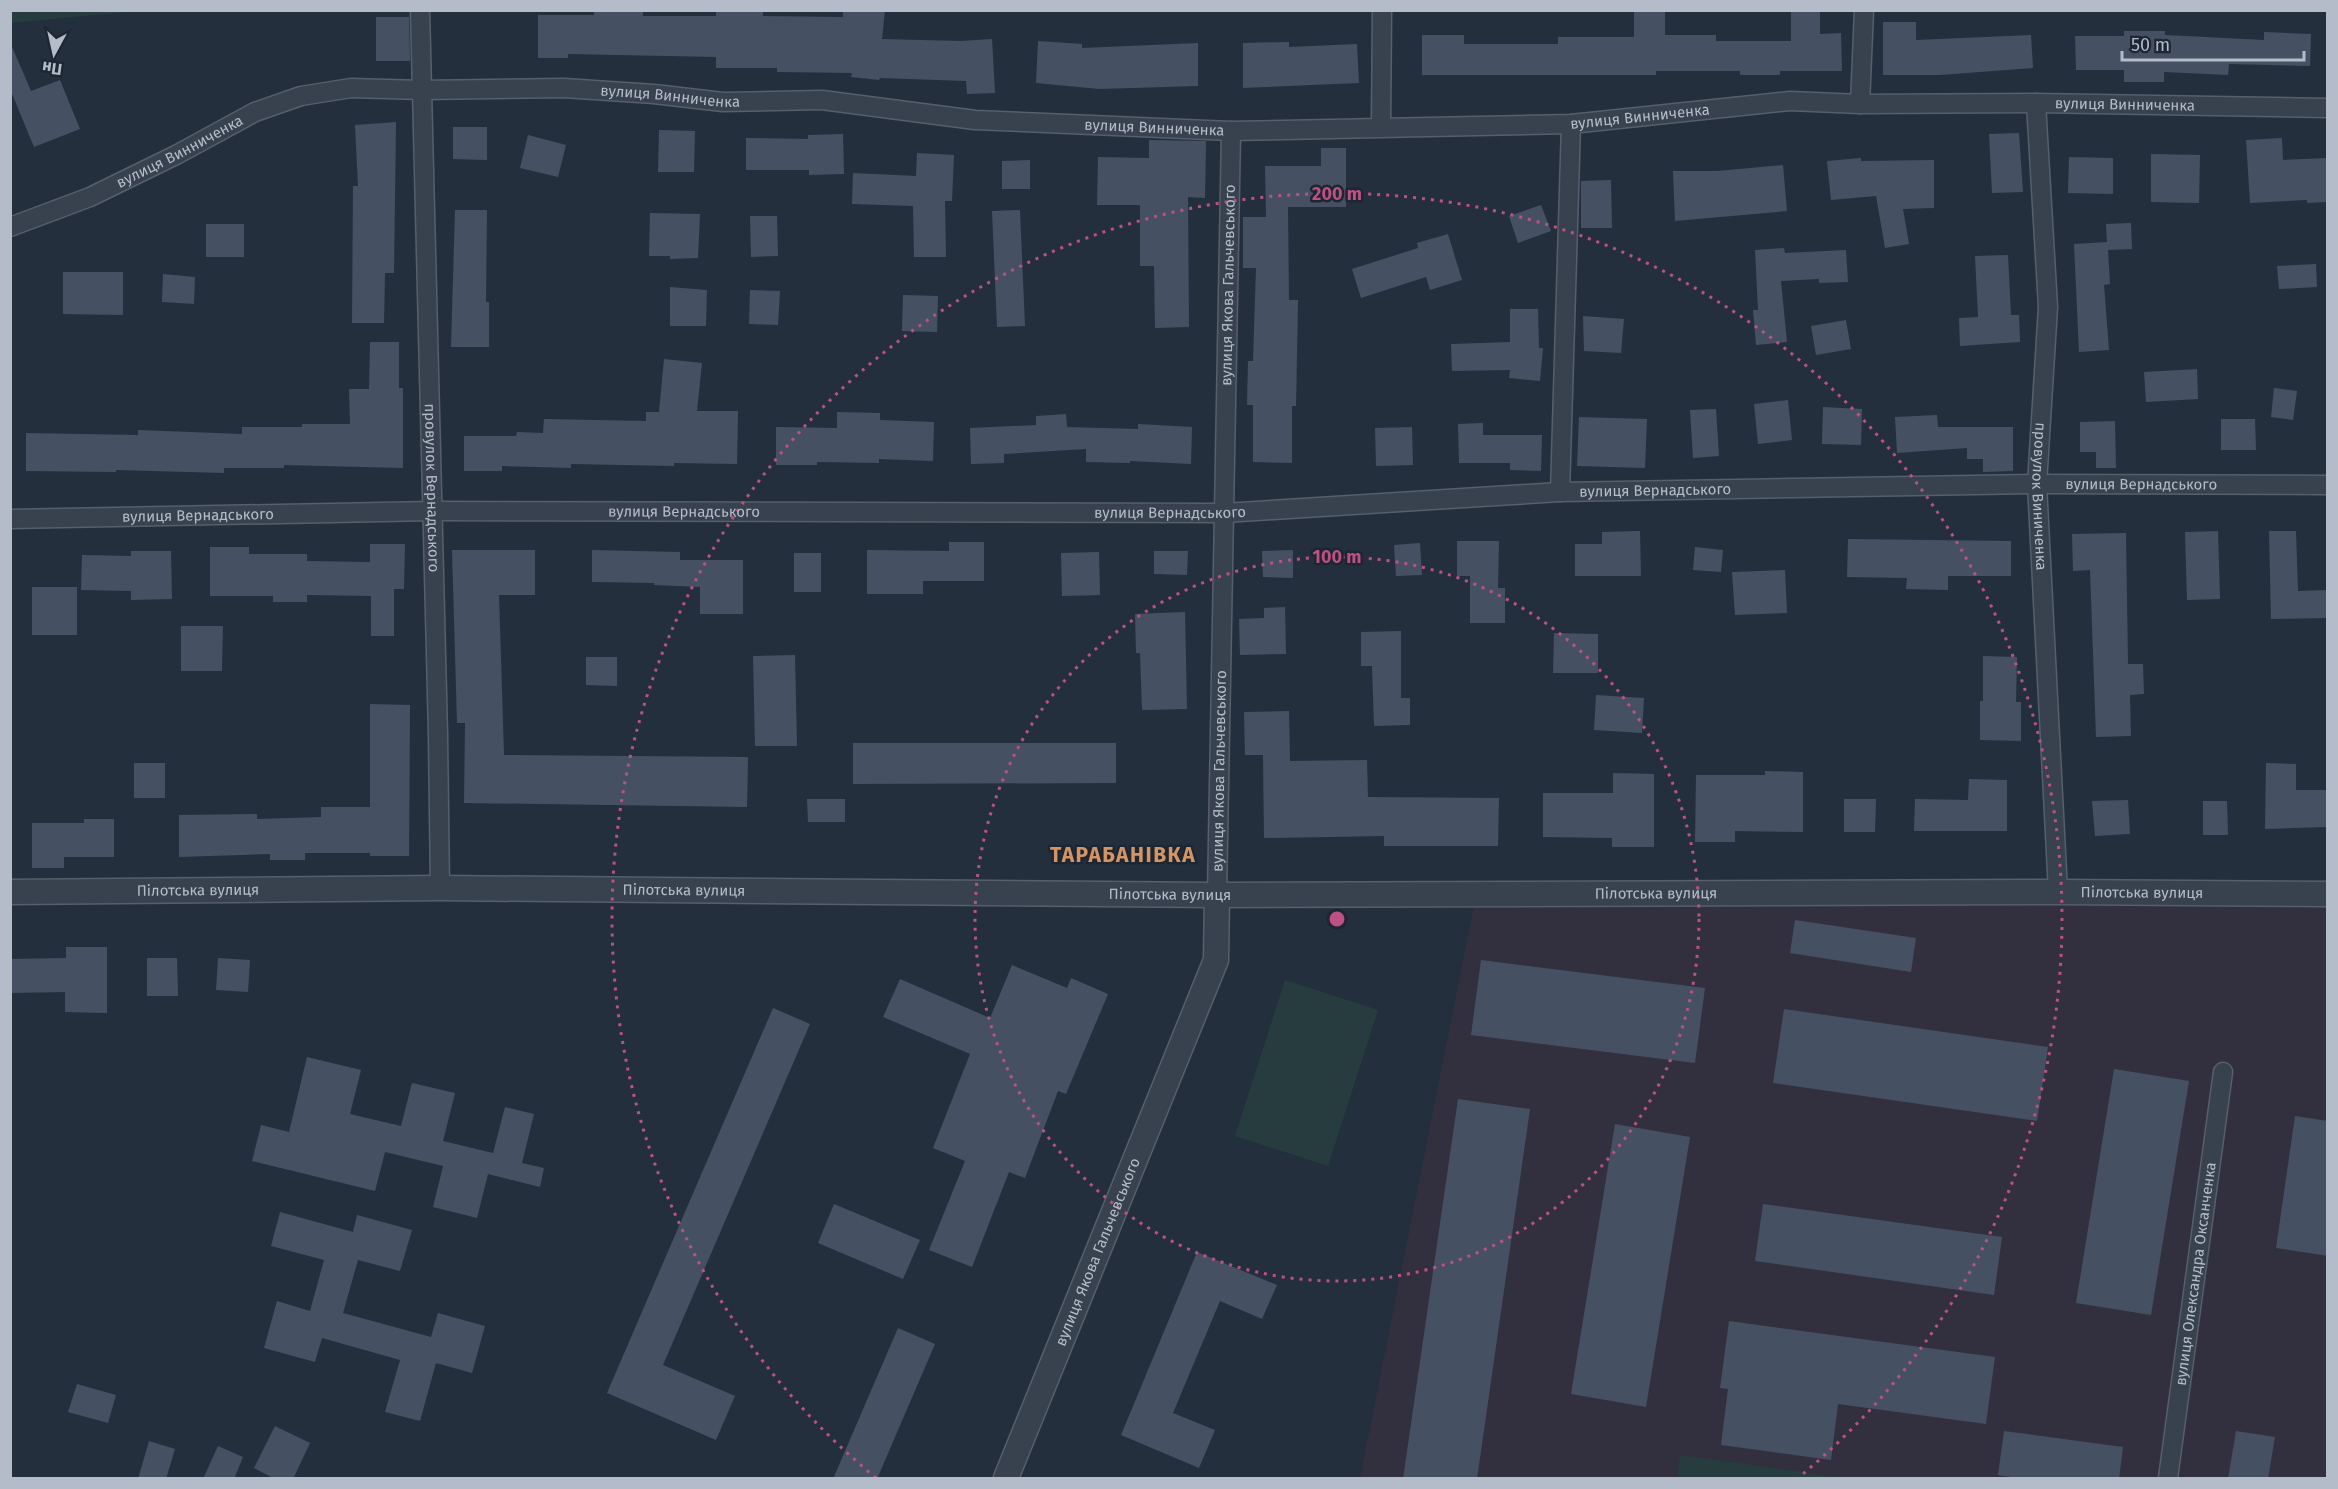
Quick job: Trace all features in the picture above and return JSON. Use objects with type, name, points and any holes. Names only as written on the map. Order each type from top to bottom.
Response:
[{"type":"street","name":"провулок Вернадського","points":[[420,10],[440,888]]},
{"type":"street","points":[[1381,127],[1382,10]]},
{"type":"street","points":[[1860,104],[1864,10]]},
{"type":"street","name":"вулиця Винниченка","points":[[10,227],[90,196],[176,155],[255,112],[301,96],[351,88],[422,90],[564,88],[654,94],[723,102],[822,100],[975,120],[1231,131],[1571,124],[1790,101],[1860,104],[2036,103],[2328,108]]},
{"type":"street","name":"провулок Виниченка","points":[[2036,103],[2048,307],[2037,484],[2058,892]]},
{"type":"street","points":[[1560,492],[1571,124]]},
{"type":"street","name":"вулиця Якова Гальчевського","points":[[1006,1479],[1216,960],[1231,131]]},
{"type":"street","name":"вулиця Вернадського","points":[[10,519],[433,511],[1224,513],[1560,492],[2037,484],[2328,485]]},
{"type":"street","name":"Пілотська вулиця","points":[[10,892],[440,888],[1217,895],[2058,892],[2328,894]]},
{"type":"street","name":"вулиця Олександра Оксанченка","points":[[2168,1479],[2223,1072]]},
{"type":"shaded area","points":[[2327,905],[2327,1478],[1360,1478],[1474,906]]},
{"type":"green space","points":[[11,10],[138,10],[138,11],[11,23]]},
{"type":"green space","points":[[1285,980],[1378,1010],[1328,1166],[1235,1136]]},
{"type":"green space","points":[[1680,1455],[1846,1478],[1677,1478]]},
{"type":"building","points":[[594,10],[643,10],[643,16],[716,16],[716,10],[763,10],[763,16],[843,17],[843,10],[885,10],[882,39],[961,41],[992,39],[995,93],[967,94],[966,81],[880,78],[879,80],[851,77],[852,73],[777,72],[777,68],[716,68],[716,57],[568,54],[568,58],[538,58],[538,15],[594,15]]},
{"type":"building","points":[[1634,10],[1665,10],[1665,35],[1716,35],[1716,41],[1791,41],[1791,10],[1820,10],[1820,34],[1841,33],[1842,71],[1780,71],[1780,75],[1740,75],[1740,71],[1656,71],[1656,75],[1422,75],[1422,35],[1464,35],[1464,44],[1558,44],[1558,37],[1634,37]]},
{"type":"building","points":[[376,17],[409,17],[410,61],[376,61]]},
{"type":"building","points":[[1883,22],[1916,22],[1916,40],[2031,35],[2033,68],[1940,75],[1883,75]]},
{"type":"building","points":[[2124,31],[2165,31],[2165,35],[2264,40],[2264,32],[2311,34],[2310,66],[2229,64],[2228,75],[2164,72],[2164,82],[2124,82],[2124,70],[2076,70],[2075,36],[2124,36]]},
{"type":"building","points":[[1038,41],[1082,44],[1082,48],[1198,43],[1198,86],[1099,89],[1036,83]]},
{"type":"building","points":[[10,42],[31,91],[60,80],[80,129],[34,147],[10,89]]},
{"type":"building","points":[[1289,42],[1289,47],[1357,44],[1359,83],[1243,88],[1243,43]]},
{"type":"building","points":[[396,122],[394,273],[385,273],[384,323],[352,323],[353,186],[358,186],[355,125]]},
{"type":"building","points":[[453,127],[487,127],[487,160],[453,159]]},
{"type":"building","points":[[659,130],[695,131],[694,172],[658,172]]},
{"type":"building","points":[[2019,133],[2023,192],[1992,193],[1989,134]]},
{"type":"building","points":[[843,134],[844,174],[809,175],[809,170],[746,170],[746,138],[808,139],[808,135]]},
{"type":"building","points":[[528,135],[566,145],[558,177],[520,168]]},
{"type":"building","points":[[2282,138],[2283,160],[2328,158],[2328,202],[2307,203],[2307,200],[2250,203],[2246,140]]},
{"type":"building","points":[[1149,140],[1206,141],[1205,198],[1188,197],[1189,327],[1155,328],[1154,266],[1140,266],[1140,205],[1097,205],[1098,157],[1149,158]]},
{"type":"building","points":[[1321,148],[1346,148],[1346,207],[1288,207],[1289,300],[1298,300],[1296,406],[1292,406],[1292,463],[1253,462],[1253,405],[1247,405],[1248,361],[1253,361],[1256,268],[1243,268],[1243,217],[1266,217],[1265,166],[1321,166]]},
{"type":"building","points":[[917,153],[954,155],[952,201],[945,201],[946,257],[914,257],[913,206],[852,204],[853,173],[916,176]]},
{"type":"building","points":[[2151,154],[2200,155],[2199,203],[2151,202]]},
{"type":"building","points":[[2069,157],[2113,158],[2113,194],[2068,193]]},
{"type":"building","points":[[1861,158],[1861,161],[1934,160],[1934,208],[1903,209],[1909,244],[1885,248],[1876,196],[1831,200],[1827,161]]},
{"type":"building","points":[[1030,160],[1030,189],[1002,189],[1002,161]]},
{"type":"building","points":[[1783,165],[1787,211],[1675,221],[1673,171],[1717,171]]},
{"type":"building","points":[[1611,180],[1612,228],[1581,228],[1581,181]]},
{"type":"building","points":[[1541,205],[1551,231],[1518,243],[1509,216]]},
{"type":"building","points":[[455,210],[487,210],[486,302],[489,302],[489,347],[451,347]]},
{"type":"building","points":[[1020,210],[1025,326],[997,327],[992,211]]},
{"type":"building","points":[[650,213],[700,214],[698,258],[670,259],[670,256],[649,256]]},
{"type":"building","points":[[750,216],[777,216],[778,256],[751,257]]},
{"type":"building","points":[[2131,223],[2132,249],[2108,250],[2110,284],[2104,285],[2109,350],[2079,352],[2074,244],[2107,242],[2106,224]]},
{"type":"building","points":[[206,224],[244,224],[244,257],[206,257]]},
{"type":"building","points":[[1448,234],[1462,280],[1430,290],[1426,277],[1361,298],[1352,269],[1418,248],[1417,243]]},
{"type":"building","points":[[1784,248],[1785,253],[1846,250],[1848,282],[1819,283],[1819,279],[1781,281],[1787,342],[1756,345],[1753,310],[1758,310],[1755,250]]},
{"type":"building","points":[[2008,255],[2011,315],[2019,315],[2020,342],[1960,346],[1959,318],[1978,317],[1975,256]]},
{"type":"building","points":[[2316,264],[2317,287],[2279,289],[2277,266]]},
{"type":"building","points":[[63,272],[123,272],[123,315],[63,314]]},
{"type":"building","points":[[163,274],[195,277],[194,304],[162,302]]},
{"type":"building","points":[[670,287],[707,290],[706,326],[670,326]]},
{"type":"building","points":[[750,290],[780,291],[778,325],[749,324]]},
{"type":"building","points":[[903,295],[938,296],[937,332],[902,331]]},
{"type":"building","points":[[1510,309],[1538,309],[1539,348],[1543,348],[1540,381],[1509,378],[1510,370],[1452,371],[1451,344],[1510,342]]},
{"type":"building","points":[[1583,316],[1624,319],[1621,353],[1584,351]]},
{"type":"building","points":[[1846,320],[1851,349],[1816,355],[1811,326]]},
{"type":"building","points":[[370,342],[399,342],[399,388],[403,388],[403,468],[284,465],[284,468],[224,468],[224,473],[116,470],[116,472],[26,471],[26,433],[138,435],[138,430],[242,434],[242,427],[350,424],[349,389],[369,389]]},
{"type":"building","points":[[664,359],[702,363],[697,411],[738,411],[737,464],[674,463],[674,466],[571,464],[571,468],[502,466],[502,471],[464,471],[464,436],[516,436],[517,432],[543,433],[544,419],[646,421],[646,412],[659,412]]},
{"type":"building","points":[[2197,369],[2198,399],[2146,402],[2144,372]]},
{"type":"building","points":[[2274,388],[2297,391],[2293,420],[2271,417]]},
{"type":"building","points":[[1788,400],[1792,440],[1758,444],[1754,404]]},
{"type":"building","points":[[1823,407],[1862,409],[1861,445],[1822,444]]},
{"type":"building","points":[[1716,409],[1719,456],[1693,458],[1690,410]]},
{"type":"building","points":[[837,412],[880,413],[880,420],[934,422],[933,461],[879,459],[879,463],[817,462],[817,465],[776,465],[776,427],[837,428]]},
{"type":"building","points":[[1066,414],[1067,427],[1138,429],[1138,424],[1192,427],[1191,464],[1130,461],[1130,463],[1086,462],[1086,449],[1004,454],[1004,463],[971,464],[970,428],[1036,425],[1036,416]]},
{"type":"building","points":[[1937,415],[1938,427],[2013,427],[2013,471],[1983,472],[1983,459],[1967,459],[1967,448],[1897,453],[1895,417]]},
{"type":"building","points":[[1579,417],[1647,419],[1645,468],[1577,466]]},
{"type":"building","points":[[2221,419],[2255,419],[2256,450],[2221,450]]},
{"type":"building","points":[[2115,421],[2116,468],[2096,468],[2096,452],[2080,452],[2080,422]]},
{"type":"building","points":[[1483,423],[1483,435],[1542,435],[1541,471],[1510,470],[1510,463],[1459,463],[1458,424]]},
{"type":"building","points":[[1412,427],[1413,465],[1376,466],[1375,428]]},
{"type":"building","points":[[1640,531],[1641,576],[1575,576],[1575,544],[1602,544],[1602,532]]},
{"type":"building","points":[[2218,531],[2220,599],[2187,600],[2185,532]]},
{"type":"building","points":[[2269,531],[2296,531],[2298,591],[2328,590],[2328,618],[2271,619]]},
{"type":"building","points":[[2126,533],[2128,664],[2143,664],[2144,694],[2130,695],[2131,736],[2096,737],[2090,570],[2073,571],[2072,534]]},
{"type":"building","points":[[1848,539],[2011,541],[2011,576],[1948,576],[1948,590],[1906,589],[1907,578],[1847,577]]},
{"type":"building","points":[[1457,541],[1499,541],[1498,588],[1505,588],[1505,623],[1470,623],[1470,576],[1457,576]]},
{"type":"building","points":[[949,542],[984,542],[984,581],[923,581],[923,594],[867,594],[867,550],[949,551]]},
{"type":"building","points":[[1420,543],[1422,575],[1396,576],[1394,545]]},
{"type":"building","points":[[370,544],[405,544],[404,589],[394,589],[394,636],[371,636],[371,596],[307,595],[307,602],[273,602],[273,596],[210,596],[210,547],[249,547],[249,554],[307,554],[307,561],[370,562]]},
{"type":"building","points":[[1695,547],[1723,550],[1721,572],[1693,570]]},
{"type":"building","points":[[452,550],[535,550],[535,595],[499,595],[504,755],[748,757],[747,807],[464,803],[465,723],[457,723]]},
{"type":"building","points":[[592,550],[680,552],[680,560],[743,560],[743,614],[700,614],[700,587],[654,585],[654,583],[592,582]]},
{"type":"building","points":[[1293,550],[1293,578],[1263,577],[1262,551]]},
{"type":"building","points":[[131,551],[171,551],[172,599],[131,600],[131,591],[81,590],[82,555],[131,556]]},
{"type":"building","points":[[1154,551],[1188,551],[1187,575],[1154,574]]},
{"type":"building","points":[[1099,552],[1100,595],[1062,596],[1061,553]]},
{"type":"building","points":[[794,553],[821,553],[821,592],[794,592]]},
{"type":"building","points":[[1785,570],[1787,613],[1735,615],[1732,572]]},
{"type":"building","points":[[32,587],[77,587],[77,635],[32,635]]},
{"type":"building","points":[[1285,607],[1286,654],[1240,655],[1239,619],[1264,618],[1264,608]]},
{"type":"building","points":[[1185,612],[1187,709],[1142,710],[1140,653],[1136,653],[1135,614]]},
{"type":"building","points":[[181,626],[223,626],[222,671],[181,671]]},
{"type":"building","points":[[1401,631],[1401,698],[1410,698],[1410,725],[1374,726],[1372,666],[1361,666],[1361,632]]},
{"type":"building","points":[[1554,633],[1598,634],[1598,673],[1553,673]]},
{"type":"building","points":[[795,655],[797,746],[755,746],[753,656]]},
{"type":"building","points":[[1983,656],[2017,657],[2016,702],[2021,702],[2021,741],[1980,740]]},
{"type":"building","points":[[586,657],[617,657],[617,686],[586,685]]},
{"type":"building","points":[[1596,695],[1644,698],[1642,733],[1594,730]]},
{"type":"building","points":[[370,704],[410,705],[409,856],[370,856],[370,853],[305,853],[305,860],[270,860],[270,854],[179,857],[179,815],[257,814],[257,819],[321,817],[321,807],[370,807]]},
{"type":"building","points":[[1289,711],[1290,761],[1367,760],[1368,797],[1499,798],[1498,846],[1384,846],[1384,836],[1264,838],[1263,755],[1245,755],[1244,712]]},
{"type":"building","points":[[853,743],[1116,743],[1116,783],[853,784]]},
{"type":"building","points":[[134,763],[165,763],[165,798],[134,798]]},
{"type":"building","points":[[2266,763],[2296,764],[2296,790],[2328,790],[2328,827],[2265,829]]},
{"type":"building","points":[[1765,771],[1803,772],[1803,832],[1735,831],[1735,842],[1695,842],[1696,775],[1765,775]]},
{"type":"building","points":[[1613,773],[1654,774],[1654,847],[1612,847],[1612,838],[1543,837],[1543,793],[1613,793]]},
{"type":"building","points":[[1969,779],[2007,780],[2007,831],[1914,831],[1915,799],[1968,800]]},
{"type":"building","points":[[807,799],[845,799],[845,822],[808,822]]},
{"type":"building","points":[[1844,799],[1876,799],[1875,832],[1844,832]]},
{"type":"building","points":[[2128,800],[2130,834],[2095,836],[2092,801]]},
{"type":"building","points":[[2203,801],[2227,801],[2228,835],[2203,835]]},
{"type":"building","points":[[84,819],[114,819],[114,857],[64,857],[64,868],[32,868],[32,823],[84,823]]},
{"type":"building","points":[[1795,920],[1916,938],[1911,972],[1790,953]]},
{"type":"building","points":[[66,947],[107,947],[107,1013],[65,1012],[65,992],[10,993],[10,959],[66,958]]},
{"type":"building","points":[[147,958],[177,958],[178,996],[147,996]]},
{"type":"building","points":[[218,958],[250,960],[248,992],[216,990]]},
{"type":"building","points":[[1481,960],[1705,988],[1695,1063],[1471,1035]]},
{"type":"building","points":[[1012,965],[1067,988],[1071,978],[1108,994],[1066,1094],[1058,1091],[1025,1178],[1009,1172],[972,1267],[929,1250],[965,1161],[933,1148],[970,1054],[883,1017],[900,979],[990,1018]]},
{"type":"building","points":[[773,1008],[810,1024],[663,1365],[735,1396],[716,1440],[607,1393]]},
{"type":"building","points":[[1784,1009],[2048,1047],[2037,1121],[1773,1083]]},
{"type":"building","points":[[307,1057],[361,1070],[350,1114],[401,1126],[412,1083],[455,1093],[443,1141],[493,1153],[505,1107],[534,1114],[522,1163],[544,1168],[540,1187],[488,1174],[477,1218],[433,1207],[443,1166],[385,1152],[375,1191],[252,1161],[261,1125],[289,1132]]},
{"type":"building","points":[[2114,1069],[2189,1081],[2151,1315],[2076,1303]]},
{"type":"building","points":[[1458,1099],[1530,1109],[1477,1479],[1403,1479]]},
{"type":"building","points":[[2295,1116],[2328,1121],[2328,1256],[2276,1248]]},
{"type":"building","points":[[1615,1124],[1690,1137],[1646,1407],[1571,1394]]},
{"type":"building","points":[[834,1204],[920,1240],[903,1279],[818,1243]]},
{"type":"building","points":[[1763,1204],[2002,1237],[1994,1295],[1755,1261]]},
{"type":"building","points":[[280,1212],[353,1232],[357,1215],[412,1230],[400,1271],[358,1260],[343,1313],[431,1337],[438,1313],[485,1326],[472,1373],[436,1363],[420,1421],[385,1412],[400,1360],[322,1338],[315,1362],[264,1348],[277,1301],[310,1311],[324,1260],[271,1246]]},
{"type":"building","points":[[1197,1252],[1277,1285],[1262,1319],[1220,1301],[1173,1413],[1215,1430],[1199,1468],[1121,1435]]},
{"type":"building","points":[[1729,1321],[1995,1357],[1986,1424],[1838,1404],[1831,1460],[1721,1445],[1728,1389],[1720,1388]]},
{"type":"building","points":[[898,1328],[935,1344],[877,1479],[833,1479]]},
{"type":"building","points":[[77,1384],[116,1395],[108,1423],[68,1412]]},
{"type":"building","points":[[275,1426],[310,1443],[293,1479],[275,1479],[254,1468]]},
{"type":"building","points":[[2004,1431],[2123,1447],[2119,1479],[2024,1479],[1998,1475]]},
{"type":"building","points":[[2236,1431],[2275,1437],[2268,1479],[2228,1479]]},
{"type":"building","points":[[149,1441],[175,1449],[166,1479],[138,1479]]},
{"type":"building","points":[[218,1446],[243,1457],[234,1479],[203,1479]]},
{"type":"district","name":"ТАРАБАНІВКА","points":[[1123,855]]}]
